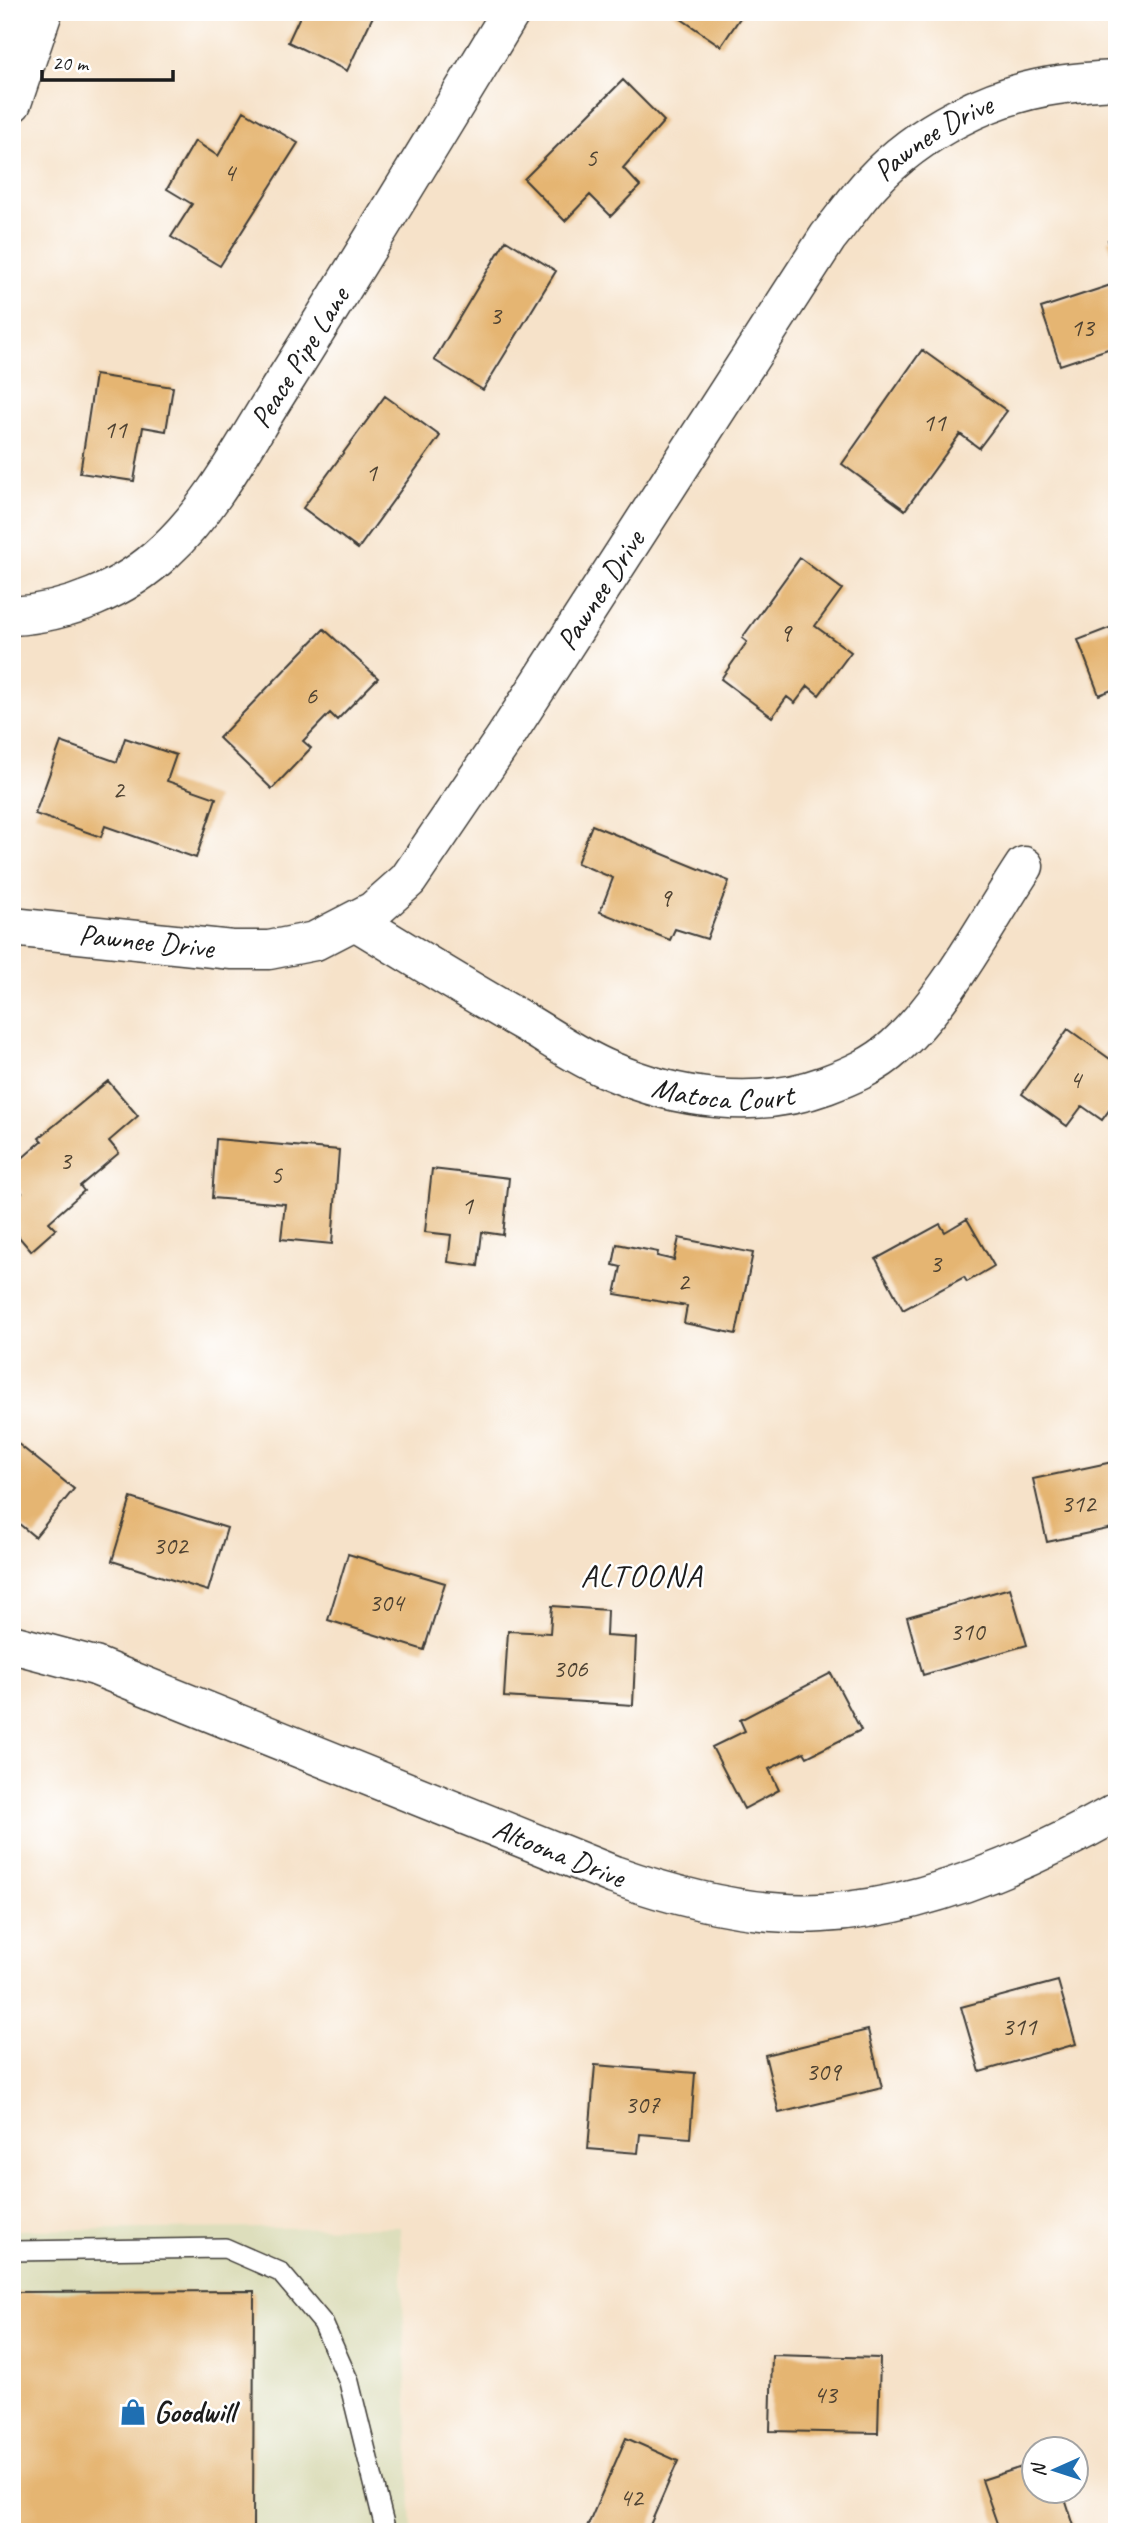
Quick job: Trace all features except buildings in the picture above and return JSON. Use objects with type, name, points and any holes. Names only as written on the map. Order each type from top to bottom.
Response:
[{"type":"street","points":[[12,103],[43,12]]},
{"type":"street","name":"Peace Pipe Lane","points":[[12,615],[82,602],[121,584],[164,552],[200,513],[347,283],[511,12]]},
{"type":"street","name":"Pawnee Drive","points":[[12,927],[232,950],[269,950],[315,941],[358,922],[408,880],[504,739],[828,237],[872,182],[907,150],[946,124],[1000,100],[1056,85],[1117,80]]},
{"type":"street","name":"Matoca Court","points":[[358,922],[485,1000],[607,1069],[662,1089],[709,1097],[767,1099],[806,1092],[852,1076],[893,1049],[927,1014],[1024,866]]},
{"type":"street","name":"Altoona Drive","points":[[12,1644],[95,1666],[658,1891],[736,1907],[821,1913],[887,1906],[938,1892],[1057,1844],[1117,1812]]},
{"type":"lane","points":[[12,2251],[225,2248],[280,2272],[323,2323],[349,2382],[386,2532]]},
{"type":"shaded area","points":[[400,2227],[412,2532],[12,2532],[12,2230]]},
{"type":"place","name":"Goodwill","points":[[133,2412]]},
{"type":"district","name":"ALTOONA","points":[[642,1575]]}]
